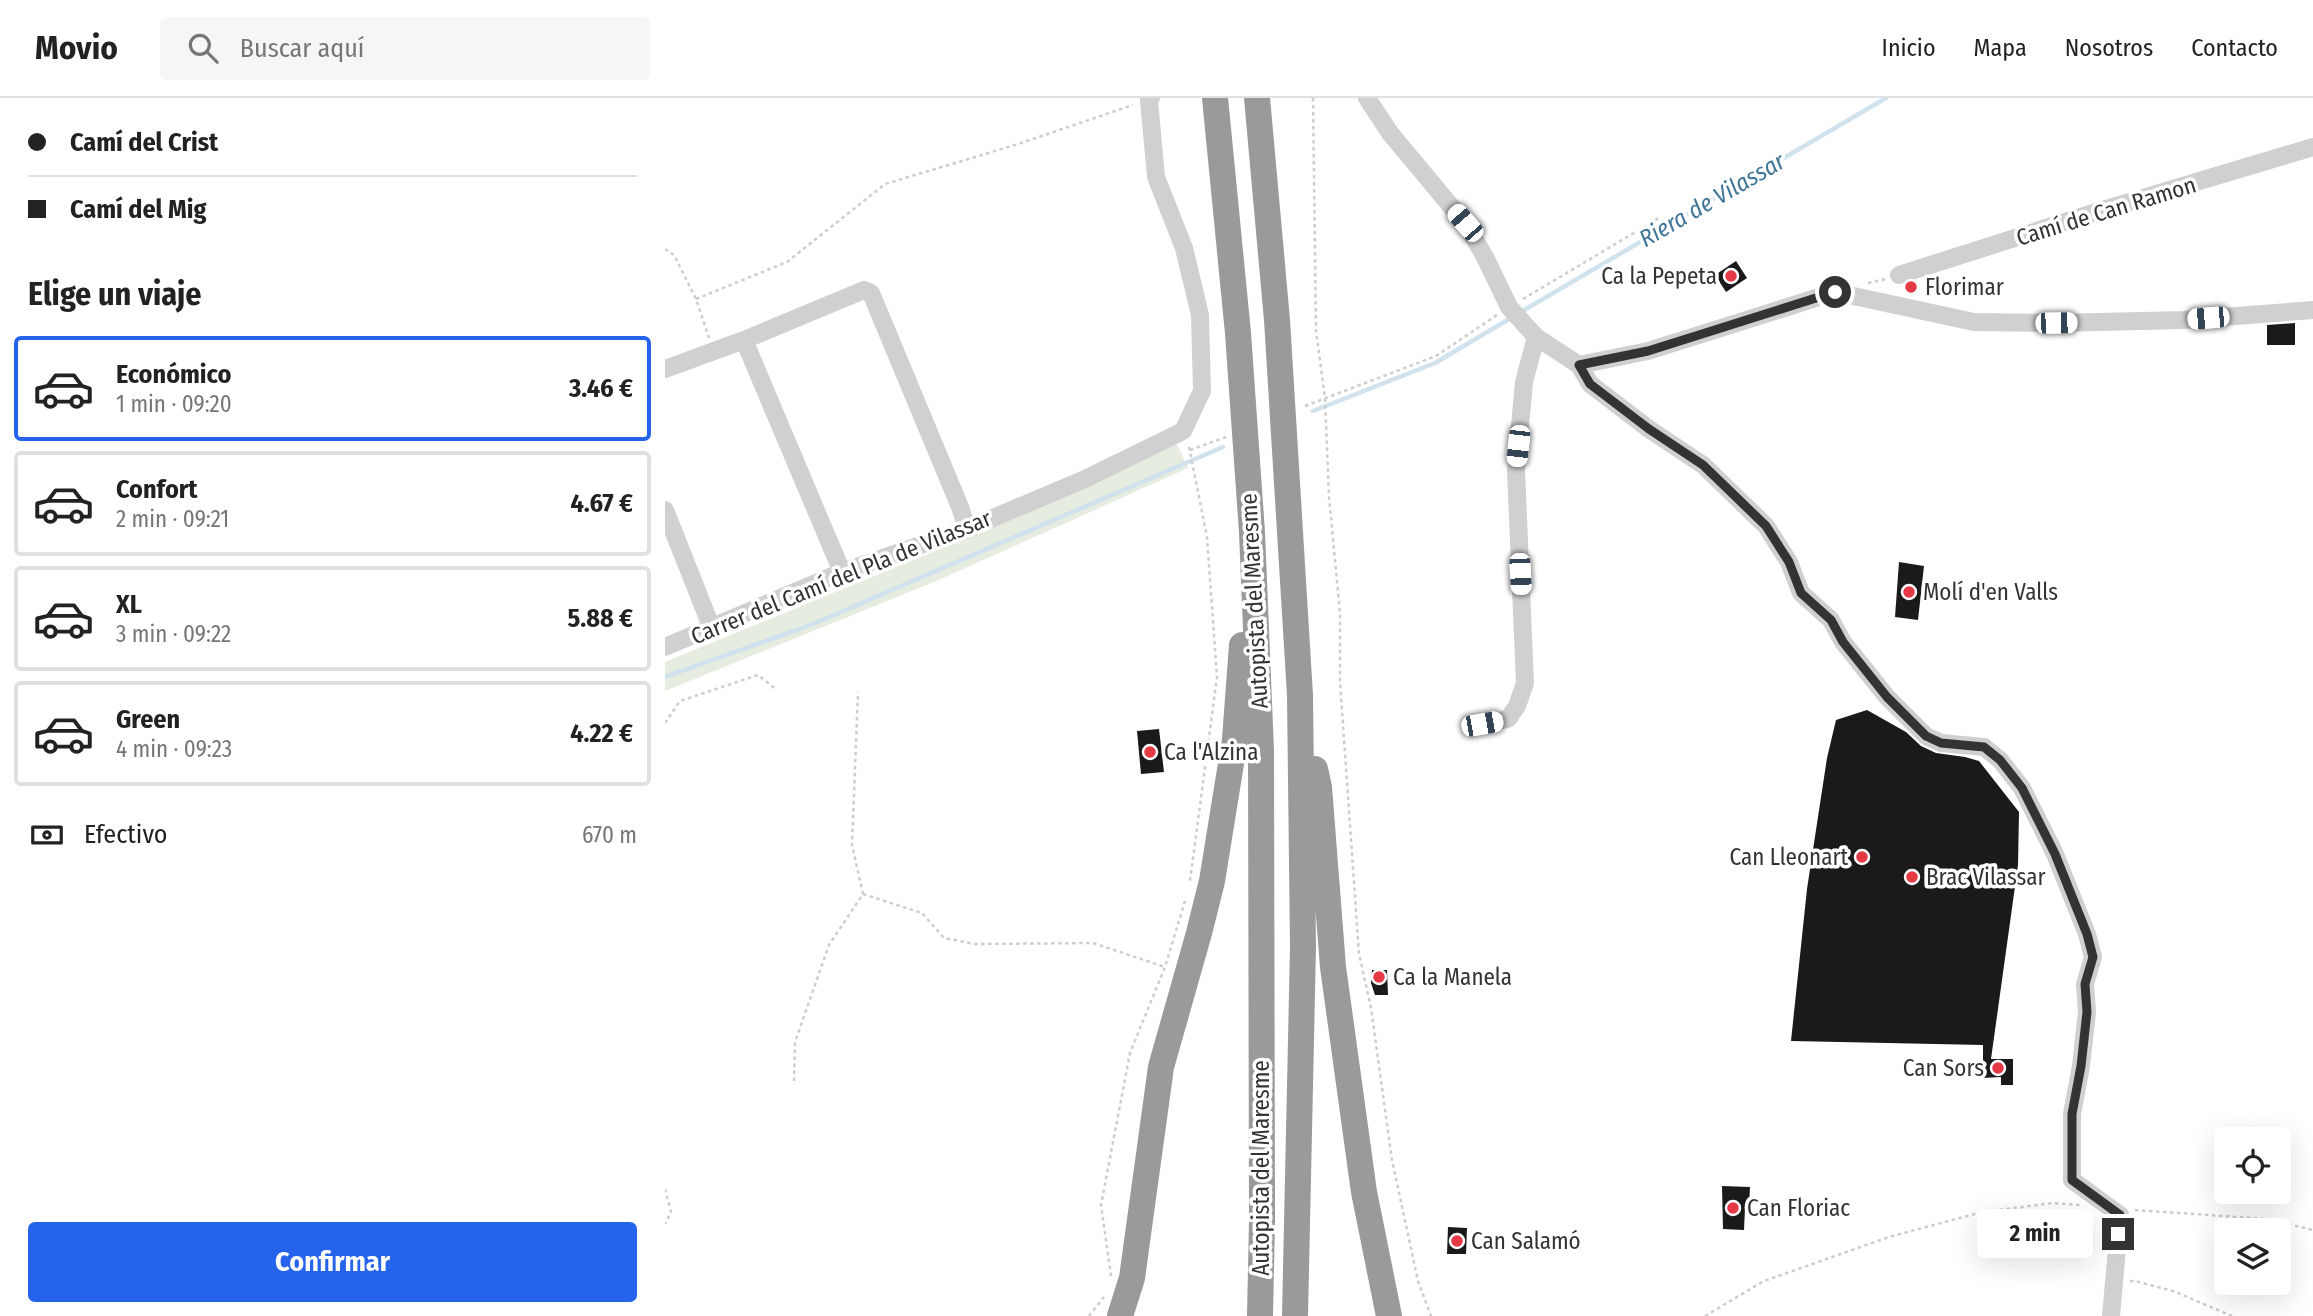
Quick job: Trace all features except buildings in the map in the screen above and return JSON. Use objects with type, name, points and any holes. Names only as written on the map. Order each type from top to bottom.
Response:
[{"type":"highway","name":"Autopista del Maresme","points":[[1215,98],[1238,333],[1252,532],[1261,765],[1261,1316]]},
{"type":"highway","name":"Autopista del Maresme","points":[[1257,98],[1277,320],[1300,695],[1303,947],[1295,1316]]},
{"type":"highway","points":[[1112,1306],[1132,1278],[1161,1067],[1199,933],[1214,868],[1235,738],[1252,532]]},
{"type":"highway","points":[[1300,695],[1319,787],[1333,967],[1364,1192],[1389,1316]]},
{"type":"street","points":[[1367,98],[1390,133],[1465,223],[1509,307],[1536,337],[1579,365],[1590,384],[1649,429],[1703,465],[1766,526],[1789,562],[1801,593],[1831,620],[1843,642],[1887,697],[1926,736],[1941,743],[1984,747],[2000,760],[2022,788],[2055,854],[2087,934],[2093,957],[2085,984],[2087,1012],[2072,1114],[2072,1180],[2120,1215],[2111,1316]]},
{"type":"street","name":"Carrer del Camí del Pla de Vilassar","points":[[665,647],[842,572],[967,529],[1085,479],[1183,431],[1202,391],[1200,315],[1184,248],[1156,177],[1150,99]]},
{"type":"street","name":"Camí de Can Ramon","points":[[1899,275],[2313,147]]},
{"type":"street","points":[[665,369],[744,340],[864,290],[871,293],[967,529]]},
{"type":"street","points":[[1579,365],[1648,351],[1835,292],[1974,322],[2184,320],[2313,310]]},
{"type":"street","points":[[1482,724],[1508,719],[1517,706],[1525,683],[1516,470],[1524,382],[1536,337]]},
{"type":"street","points":[[744,340],[842,572]]},
{"type":"street","points":[[665,510],[711,626]]},
{"type":"path","points":[[1313,98],[1316,330],[1325,400],[1329,497],[1340,613],[1340,682],[1359,954],[1371,1008],[1392,1160],[1417,1281],[1431,1316]]},
{"type":"path","points":[[696,299],[787,262],[885,184],[1015,145],[1150,99]]},
{"type":"path","points":[[1305,406],[1436,356],[1509,307],[1659,218]]},
{"type":"path","points":[[665,249],[674,255],[696,299],[713,350]]},
{"type":"path","points":[[1190,884],[1217,677],[1207,537],[1190,450],[1226,437]]},
{"type":"path","points":[[665,723],[680,701],[758,675],[777,690]]},
{"type":"path","points":[[794,1081],[795,1042],[829,945],[863,894],[852,845],[858,692]]},
{"type":"path","points":[[863,894],[922,913],[944,938],[975,944],[1093,943],[1165,967]]},
{"type":"path","points":[[1113,1286],[1101,1205],[1130,1053],[1165,967],[1186,896]]},
{"type":"path","points":[[665,1189],[671,1212],[665,1224]]},
{"type":"path","points":[[1705,1316],[1763,1281],[1889,1237],[1968,1215],[2053,1203],[2267,1219],[2313,1230]]},
{"type":"path","points":[[2114,1283],[2135,1281],[2173,1291],[2232,1316]]},
{"type":"path","points":[[1089,1316],[1112,1306]]},
{"type":"shaded area","points":[[1176,442],[1188,468],[941,579],[665,691],[665,662],[991,528]]},
{"type":"waterway","name":"Riera de Vilassar","points":[[1519,313],[1886,98]]},
{"type":"waterway","name":"Riera de Vilassar","points":[[1313,411],[1435,363],[1511,318]]},
{"type":"waterway","points":[[665,677],[813,624],[1223,447]]},
{"type":"place","name":"Ca la Pepeta","points":[[1731,276]]},
{"type":"place","name":"Florimar","points":[[1911,287]]},
{"type":"place","name":"Molí d'en Valls","points":[[1909,592]]},
{"type":"place","name":"Ca l'Alzina","points":[[1150,752]]},
{"type":"place","name":"Can Lleonart","points":[[1862,857]]},
{"type":"place","name":"Brac Vilassar","points":[[1912,877]]},
{"type":"place","name":"Ca la Manela","points":[[1379,977]]},
{"type":"place","name":"Can Sors","points":[[1998,1068]]},
{"type":"place","name":"Can Floriac","points":[[1733,1208]]},
{"type":"place","name":"Can Salamó","points":[[1457,1241]]},
{"type":"route","points":[[1835,292],[1648,351],[1579,365],[1590,384],[1649,429],[1703,465],[1766,526],[1789,562],[1801,593],[1831,620],[1843,642],[1887,697],[1926,736],[1941,743],[1984,747],[2000,760],[2022,788],[2055,854],[2087,934],[2093,957],[2085,984],[2087,1012],[2072,1114],[2072,1180],[2120,1215],[2118,1234]]}]
